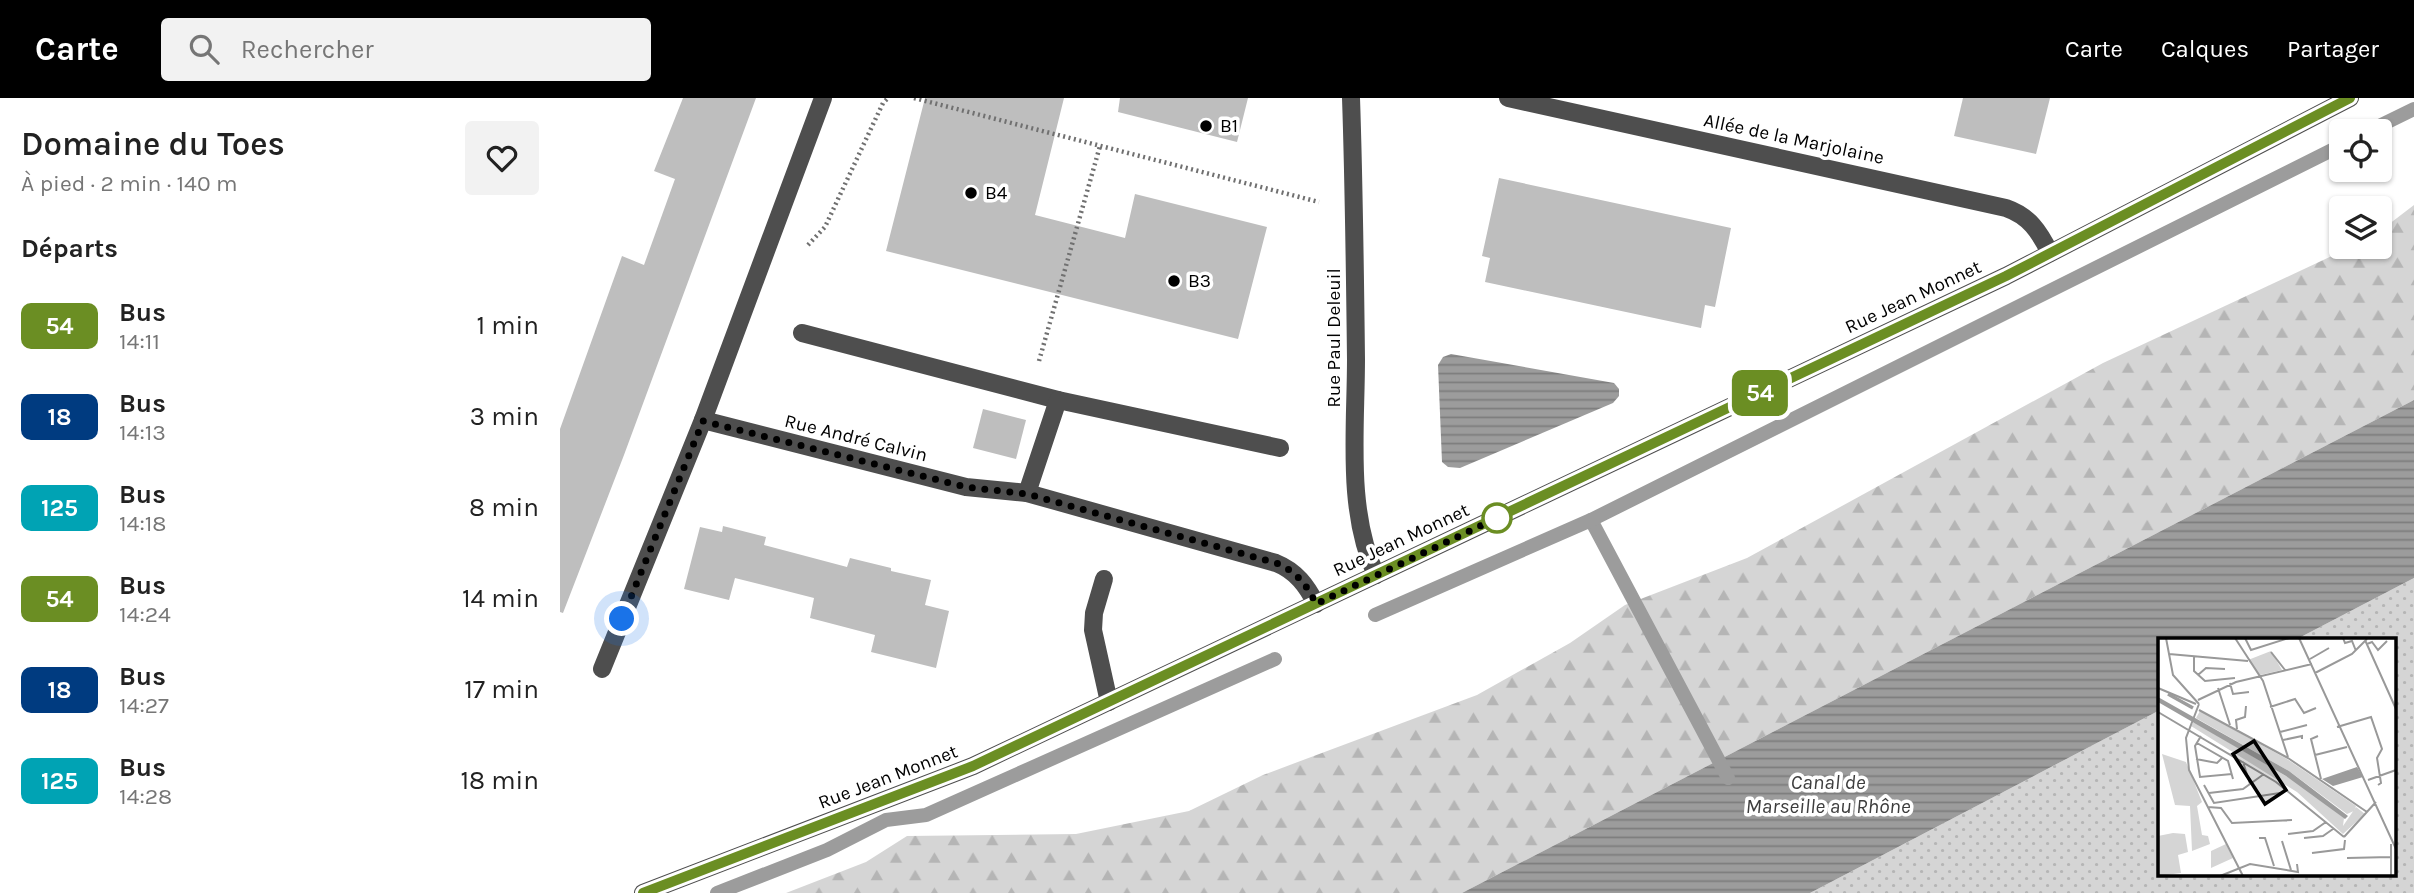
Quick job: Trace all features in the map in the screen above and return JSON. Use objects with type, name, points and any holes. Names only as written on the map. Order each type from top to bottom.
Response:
[{"type":"street","points":[[602,668],[703,421],[823,98]]},
{"type":"street","name":"Rue Paul Deleuil","points":[[1351,98],[1355,205],[1356,500],[1367,555],[1376,575]]},
{"type":"street","name":"Allée de la Marjolaine","points":[[1508,98],[2006,208],[2028,219],[2050,253]]},
{"type":"street","name":"Rue Jean Monnet","points":[[643,893],[973,766],[2050,253],[2350,98]]},
{"type":"street","points":[[802,333],[1058,400],[1280,448]]},
{"type":"street","points":[[1027,494],[1058,400]]},
{"type":"street","name":"Rue André Calvin","points":[[703,421],[966,487],[1027,494],[1289,568],[1307,587],[1316,604]]},
{"type":"street","points":[[1104,579],[1094,613],[1093,630],[1109,702]]},
{"type":"path","points":[[805,247],[825,227],[883,103],[888,98]]},
{"type":"path","points":[[914,98],[1319,202]]},
{"type":"path","points":[[1030,393],[1100,146]]},
{"type":"green space","points":[[2414,205],[2414,400],[1462,893],[786,893],[866,862],[907,836],[1076,834],[1189,811],[1263,775],[1477,695],[1570,643],[1625,605],[1747,558],[2103,363],[2329,257],[2392,259],[2392,222]]},
{"type":"green space","points":[[2414,578],[2414,893],[1810,893],[2158,711],[2158,876],[2396,876],[2396,638],[2299,638]]},
{"type":"water","points":[[1451,354],[1614,383],[1619,389],[1619,396],[1613,403],[1460,468],[1448,467],[1442,462],[1438,365],[1443,357]]},
{"type":"water","name":"Canal de Marseille au Rhône","points":[[2414,400],[2414,578],[2299,638],[2158,638],[2158,711],[1810,893],[1462,893]]},
{"type":"building","points":[[683,98],[756,98],[563,613],[560,612],[560,429],[622,256],[644,265],[675,179],[654,171]]},
{"type":"building","points":[[925,98],[1064,98],[1035,215],[1125,238],[1135,194],[1267,227],[1238,339],[886,251]]},
{"type":"building","name":"B1","points":[[1120,98],[1248,98],[1237,142],[1118,112]]},
{"type":"building","points":[[1963,98],[2050,98],[2036,154],[1954,136]]},
{"type":"building","points":[[1499,178],[1731,228],[1715,307],[1705,305],[1701,328],[1485,282],[1490,258],[1482,256]]},
{"type":"building","points":[[983,409],[1026,420],[1016,459],[973,448]]},
{"type":"building","points":[[723,526],[766,537],[764,545],[847,567],[850,558],[931,580],[925,605],[949,611],[936,668],[871,652],[875,635],[810,618],[814,598],[735,578],[729,600],[684,589],[700,527],[722,532]]},
{"type":"waterway","points":[[2392,120],[2414,109]]},
{"type":"waterway","points":[[1375,615],[1591,520],[2329,151]]},
{"type":"waterway","points":[[1591,520],[1728,778]]},
{"type":"waterway","points":[[717,893],[827,850],[886,820],[926,815],[1275,659]]},
{"type":"bus line","name":"54","points":[[643,893],[973,766],[2006,276],[2350,98]]},
{"type":"place","name":"B1","points":[[1206,126]]},
{"type":"place","name":"B4","points":[[971,193]]},
{"type":"place","name":"B3","points":[[1174,281]]},
{"type":"route","points":[[622,619],[703,421],[966,487],[1027,494],[1276,563],[1289,568],[1307,587],[1316,604],[1497,518]]}]
